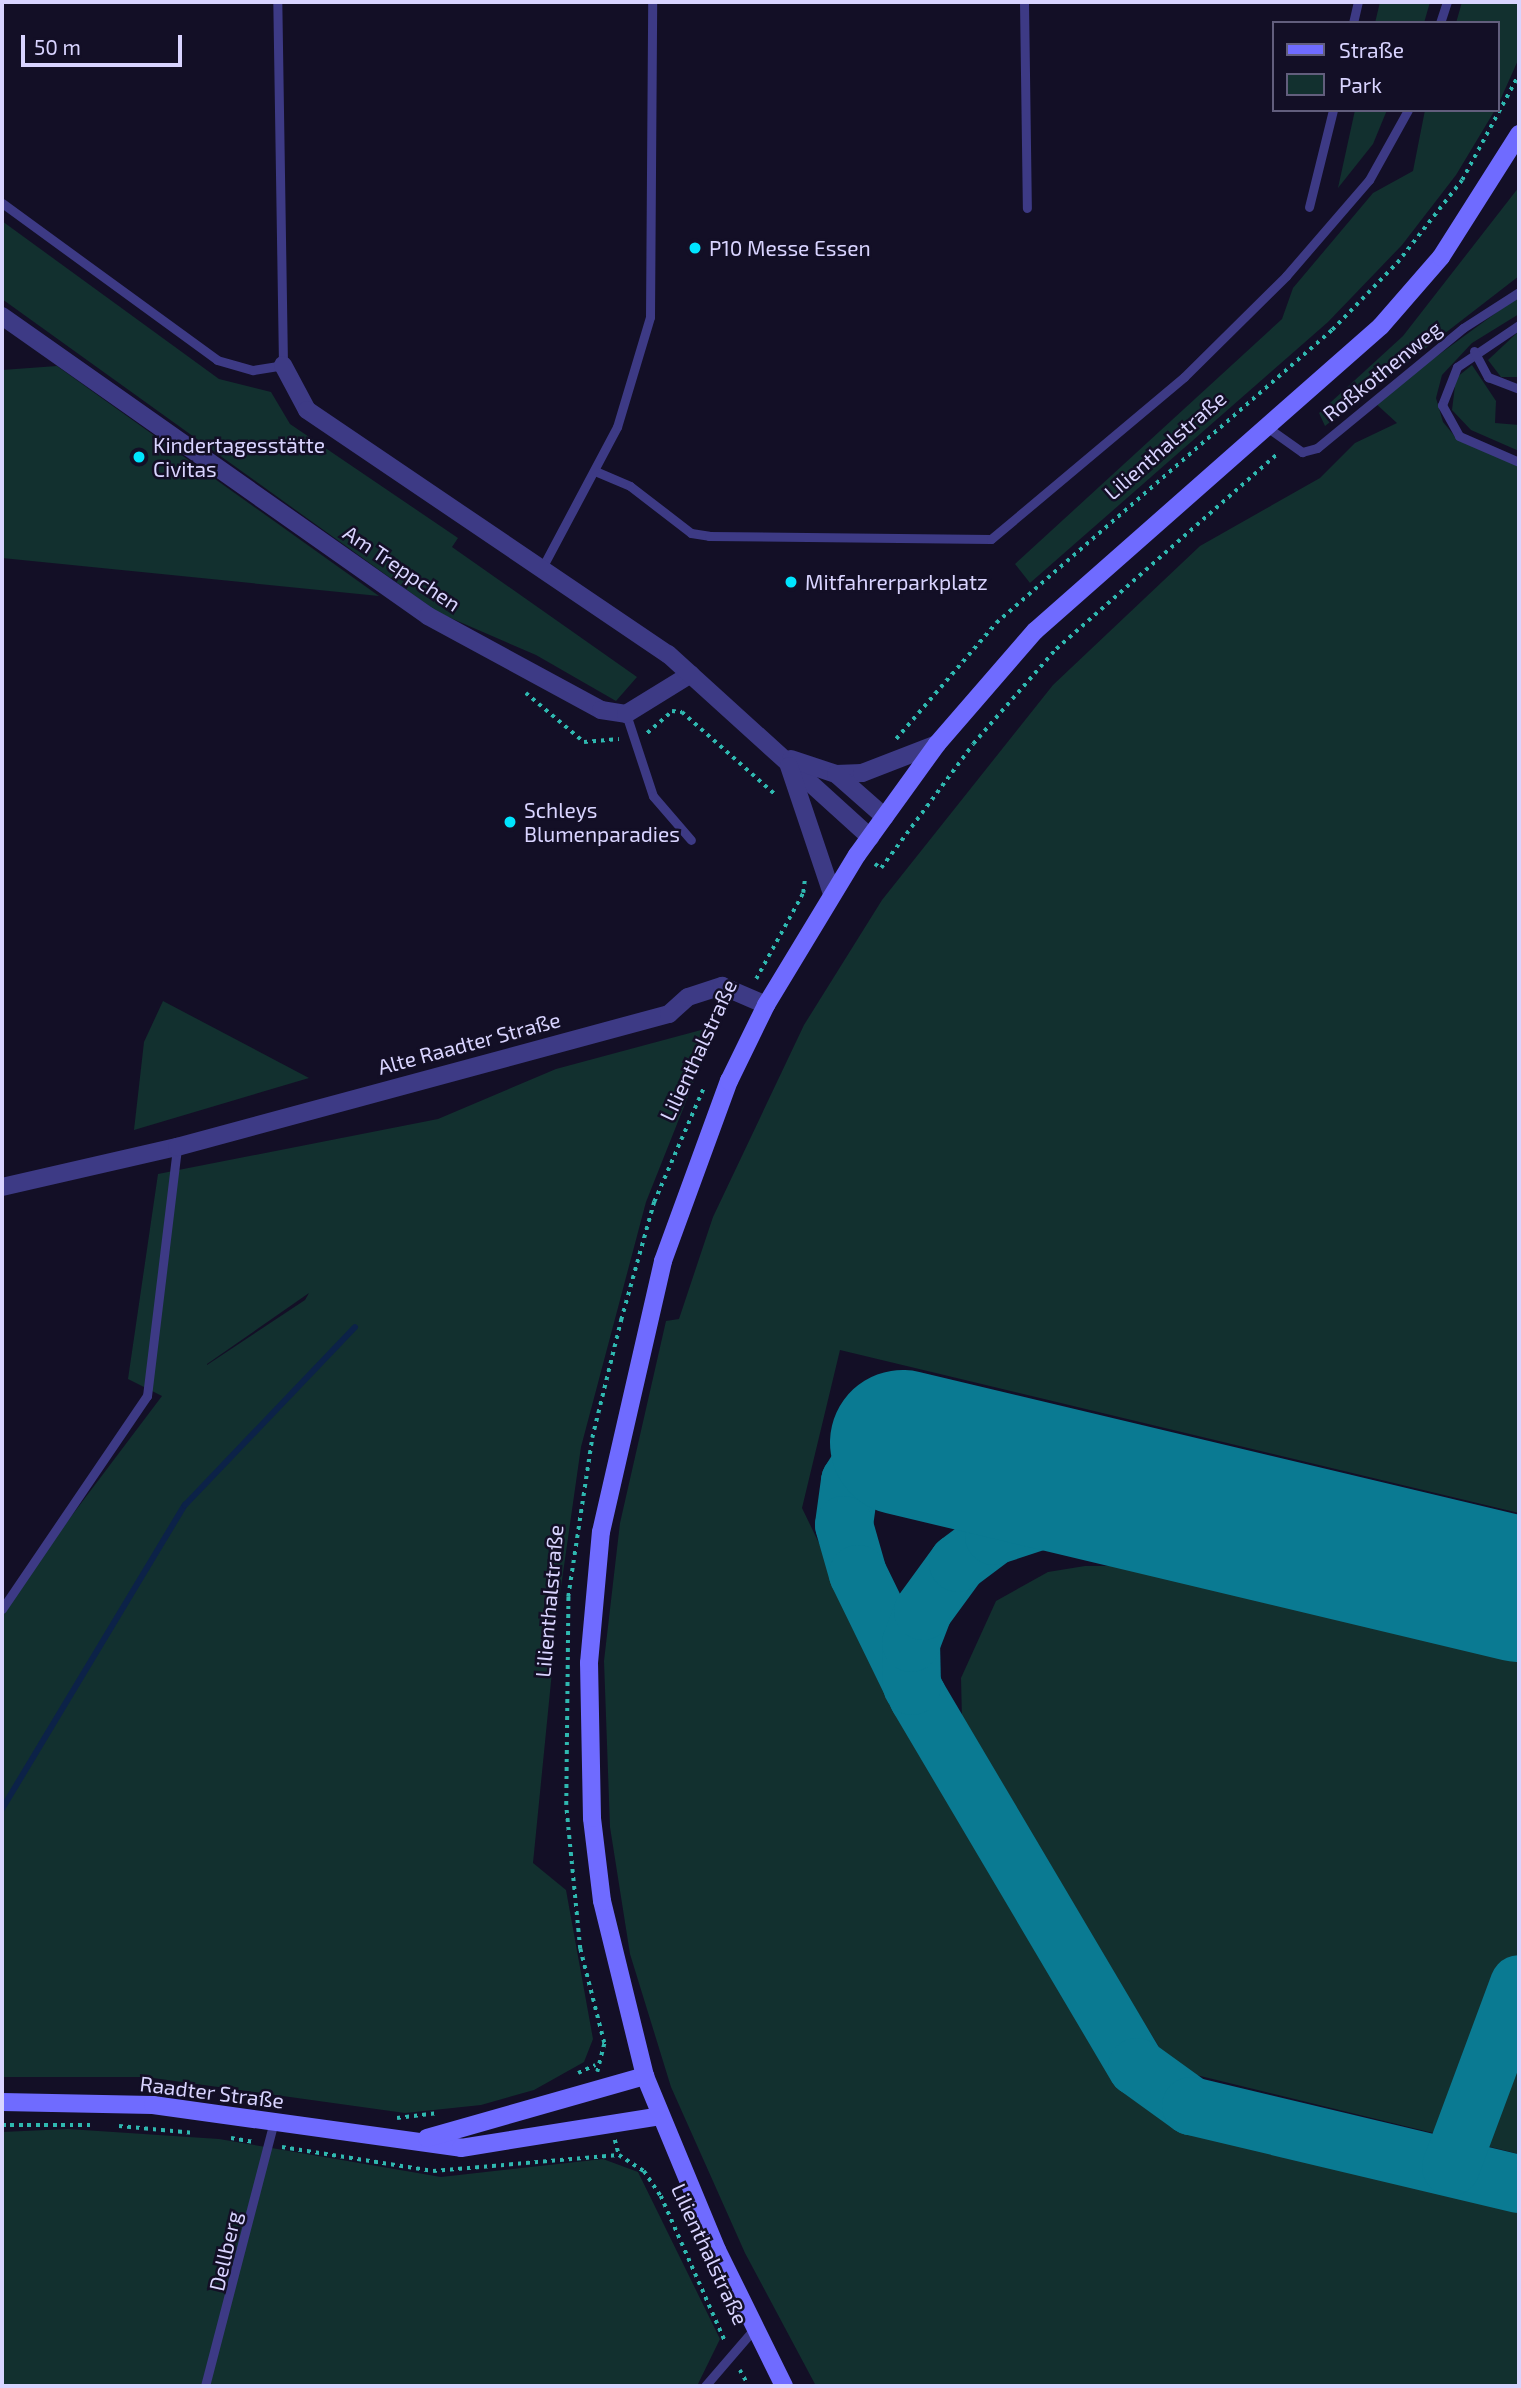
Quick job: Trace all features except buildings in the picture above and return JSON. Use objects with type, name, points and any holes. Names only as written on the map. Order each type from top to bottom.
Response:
[{"type":"main road","name":"Lilienthalstraße","points":[[783,2386],[754,2329],[645,2076],[602,1901],[592,1818],[589,1662],[601,1532],[663,1261],[729,1081],[766,1005],[857,855],[937,744],[1035,631],[1381,326],[1441,257],[1519,134]]},
{"type":"main road","name":"Raadter Straße","points":[[416,2140],[603,2091],[645,2076]]},
{"type":"main road","name":"Raadter Straße","points":[[2,2102],[153,2105],[461,2148],[612,2128],[660,2116]]},
{"type":"street","name":"Am Treppchen","points":[[2,316],[428,616],[614,717],[626,714]]},
{"type":"street","points":[[283,365],[307,410],[542,568],[691,674],[785,756],[870,837]]},
{"type":"street","points":[[626,714],[691,674]]},
{"type":"street","points":[[836,774],[871,772],[937,744]]},
{"type":"street","points":[[785,756],[836,774],[885,817]]},
{"type":"street","points":[[785,756],[819,843],[832,894]]},
{"type":"street","name":"Alte Raadter Straße","points":[[2,1187],[177,1147],[668,1014],[688,997],[722,986],[766,1005]]},
{"type":"lane","points":[[2,203],[217,360],[253,370],[283,365],[277,2]]},
{"type":"lane","points":[[542,568],[595,471],[638,372],[650,317],[655,263],[652,2]]},
{"type":"lane","points":[[1024,2],[1027,208]]},
{"type":"lane","points":[[1353,21],[1358,2]]},
{"type":"lane","points":[[1441,21],[1447,2]]},
{"type":"lane","points":[[1309,207],[1333,112]]},
{"type":"lane","points":[[595,471],[630,486],[691,533],[709,536],[991,539],[1184,377],[1286,276],[1369,180],[1407,112]]},
{"type":"lane","name":"Roßkothenweg","points":[[1286,445],[1302,452],[1317,448],[1463,328],[1519,292]]},
{"type":"lane","points":[[1519,324],[1474,351],[1445,387],[1447,422],[1480,448],[1519,462]]},
{"type":"lane","points":[[1474,351],[1488,377],[1519,389]]},
{"type":"lane","points":[[1268,428],[1286,445]]},
{"type":"lane","points":[[626,714],[630,738],[653,796],[691,840]]},
{"type":"lane","points":[[2,1609],[147,1396],[177,1147]]},
{"type":"lane","name":"Dellberg","points":[[205,2386],[274,2122]]},
{"type":"lane","points":[[705,2386],[730,2351],[754,2329]]},
{"type":"path","name":"Lilienthalstraße","points":[[1500,109],[1519,74]]},
{"type":"path","name":"Lilienthalstraße","points":[[887,745],[996,623],[1332,330],[1396,263],[1462,180],[1499,112]]},
{"type":"path","points":[[857,855],[881,868],[973,744],[1056,649],[1286,445]]},
{"type":"path","points":[[515,683],[584,743],[630,738],[652,732],[672,711],[682,712],[787,804]]},
{"type":"path","name":"Lilienthalstraße","points":[[747,996],[803,893],[803,851],[819,843]]},
{"type":"path","name":"Lilienthalstraße","points":[[603,2091],[595,2065],[604,2043],[580,1949],[566,1805],[568,1597],[592,1438],[621,1320],[654,1202],[709,1077]]},
{"type":"path","points":[[571,2076],[595,2065]]},
{"type":"path","points":[[391,2119],[444,2112]]},
{"type":"path","name":"Lilienthalstraße","points":[[612,2128],[619,2155],[644,2171],[661,2196],[730,2351],[749,2386]]},
{"type":"green space","points":[[1380,2],[1430,2],[1425,21],[1375,21]]},
{"type":"green space","points":[[1462,2],[1519,2],[1519,58],[1500,101],[1500,21],[1457,21]]},
{"type":"green space","points":[[1355,112],[1386,112],[1373,144],[1338,188]]},
{"type":"green space","points":[[1425,112],[1494,112],[1456,175],[1402,245],[1328,322],[1030,583],[1015,564],[1282,319],[1293,288],[1373,193],[1413,171]]},
{"type":"green space","points":[[1519,187],[1519,276],[1325,426],[1319,413],[1403,336]]},
{"type":"green space","points":[[2,221],[219,379],[271,392],[290,424],[458,538],[452,547],[637,677],[616,701],[536,655],[439,613],[2,299]]},
{"type":"green space","points":[[1519,296],[1519,314],[1472,343],[1442,375],[1436,398],[1443,422],[1457,439],[1519,465],[1519,1513],[840,1350],[802,1508],[922,1756],[1121,2083],[1165,2122],[1519,2208],[1519,2386],[816,2386],[745,2253],[671,2087],[630,1954],[610,1827],[604,1661],[620,1523],[666,1321],[679,1319],[713,1217],[804,1025],[882,900],[1053,685],[1200,546],[1320,478],[1355,443],[1397,423],[1374,402]]},
{"type":"green space","points":[[1519,331],[1519,377],[1501,377],[1488,360]]},
{"type":"green space","points":[[1472,365],[1496,401],[1495,423],[1519,425],[1519,451],[1471,430],[1452,410],[1456,378]]},
{"type":"green space","points":[[57,366],[379,596],[2,558],[2,370]]},
{"type":"green space","points":[[163,1001],[309,1078],[134,1130],[144,1042]]},
{"type":"green space","points":[[716,1026],[646,1202],[581,1447],[559,1601],[533,1863],[566,1890],[593,2039],[584,2062],[534,2090],[481,2105],[405,2113],[146,2077],[2,2077],[2,1608],[162,1396],[128,1379],[158,1174],[438,1119],[556,1069]],"holes":[[[309,1293],[305,1300],[207,1365]]]},
{"type":"green space","points":[[1085,1566],[1124,1566],[1519,1662],[1519,2154],[1188,2073],[1164,2055],[978,1756],[962,1719],[961,1678],[996,1601],[1048,1572]]},
{"type":"green space","points":[[68,2129],[219,2139],[441,2177],[603,2159],[638,2172],[720,2339],[697,2386],[2,2386],[2,2132]]},
{"type":"waterway","points":[[2,1809],[185,1505],[355,1327]]},
{"type":"taxiway","points":[[902,1442],[867,1454],[850,1481],[844,1525],[858,1574],[918,1697],[1137,2067],[1191,2106],[1519,2184]]},
{"type":"taxiway","points":[[912,1686],[911,1643],[923,1611],[958,1563],[994,1536],[1085,1506],[1152,1507],[1219,1518]]},
{"type":"taxiway","points":[[1451,2167],[1519,1984]]},
{"type":"runway","points":[[902,1442],[1519,1589]]},
{"type":"place","name":"P10 Messe Essen","points":[[695,248]]},
{"type":"place","name":"Kindertagesstätte Civitas","points":[[139,457]]},
{"type":"place","name":"Mitfahrerparkplatz","points":[[791,582]]},
{"type":"place","name":"Schleys Blumenparadies","points":[[510,822]]}]
